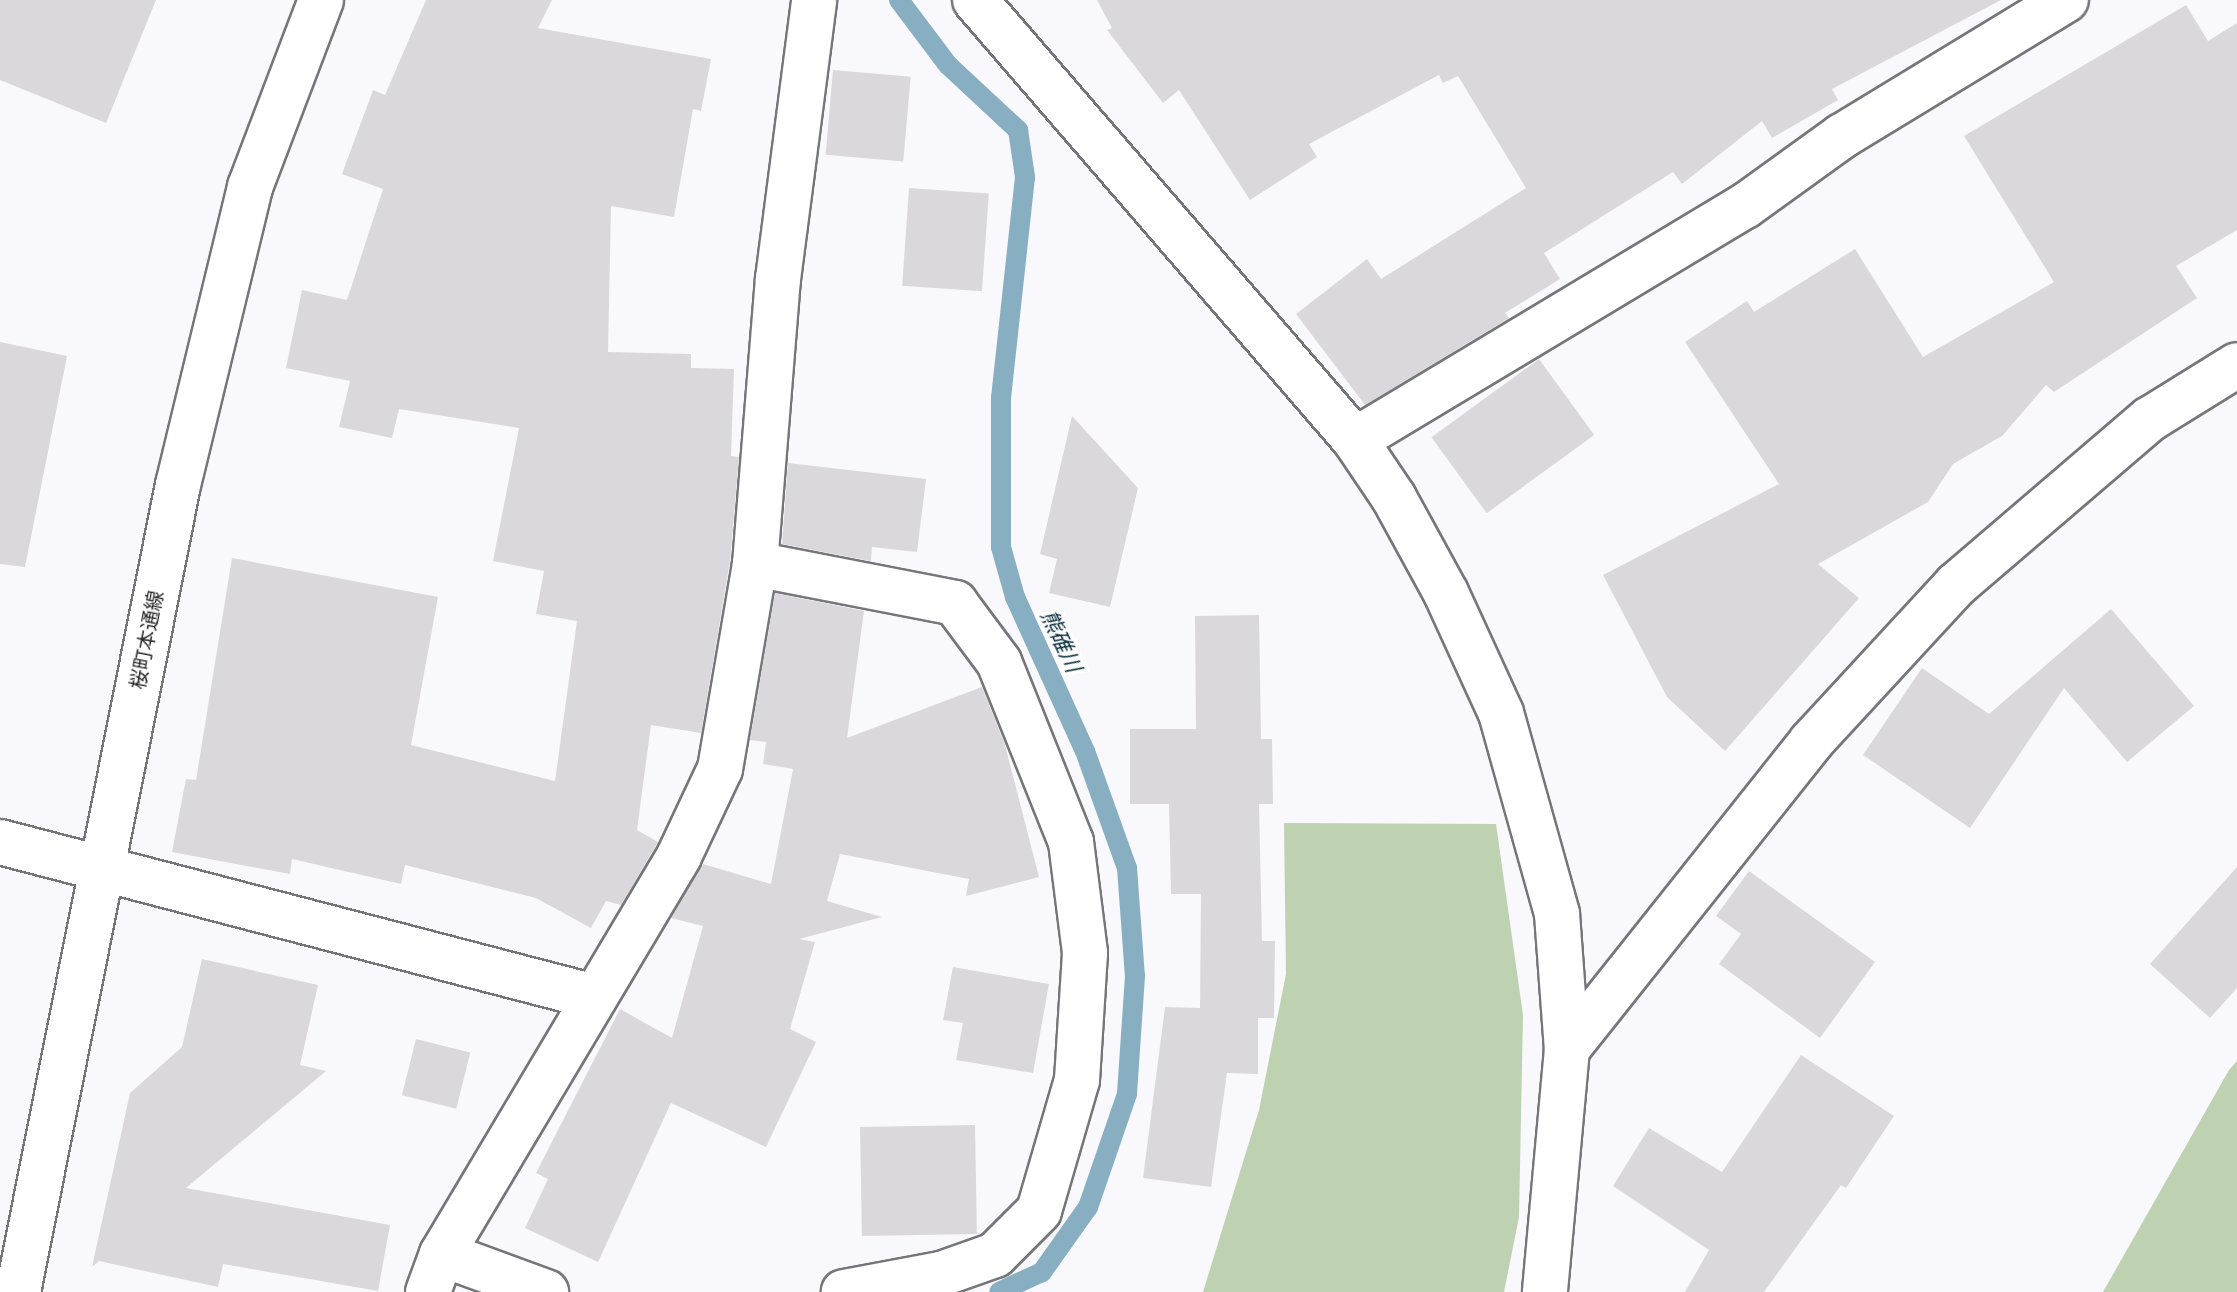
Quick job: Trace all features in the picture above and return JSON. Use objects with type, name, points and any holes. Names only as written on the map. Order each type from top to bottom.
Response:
[{"type":"street","name":"桜町本通線","points":[[18,1292],[178,485],[250,187],[321,0]]},
{"type":"street","points":[[546,1292],[435,1273],[591,996],[649,910],[720,769],[755,564],[778,279],[814,0]]},
{"type":"street","points":[[975,0],[1355,440],[1394,498],[1446,593],[1501,713],[1557,914],[1567,1049],[1545,1292]]},
{"type":"street","points":[[1355,440],[1745,206],[1842,136],[2066,0]]},
{"type":"street","points":[[1567,1049],[1811,742],[1956,585],[2150,419],[2237,365]]},
{"type":"street","points":[[755,564],[955,603],[999,662],[1071,842],[1085,953],[1077,1080],[1039,1211],[995,1255],[941,1274],[844,1292]]},
{"type":"street","points":[[0,842],[591,996]]},
{"type":"green space","points":[[1284,823],[1496,824],[1523,1015],[1519,1217],[1504,1292],[1203,1292],[1259,1110],[1286,974]]},
{"type":"green space","points":[[2237,1061],[2237,1292],[2103,1292],[2229,1070]]},
{"type":"building","points":[[0,0],[156,0],[106,123],[0,80]]},
{"type":"building","points":[[426,0],[552,0],[538,28],[711,59],[701,111],[693,109],[674,217],[611,206],[608,352],[691,354],[691,368],[734,369],[731,456],[739,457],[730,561],[701,733],[651,725],[637,830],[658,842],[621,905],[606,901],[591,928],[536,898],[405,865],[401,884],[292,859],[290,874],[172,852],[186,779],[196,780],[232,558],[438,597],[411,745],[555,781],[577,621],[536,614],[544,571],[493,561],[519,428],[399,409],[392,438],[339,427],[350,381],[286,368],[302,290],[347,300],[383,189],[342,174],[373,90],[385,95]]},
{"type":"building","points":[[1097,0],[2001,0],[1832,89],[1838,100],[1772,138],[1762,121],[1682,184],[1673,172],[1544,253],[1560,279],[1505,313],[1509,318],[1365,405],[1296,314],[1367,259],[1381,279],[1526,188],[1458,76],[1443,83],[1439,75],[1309,144],[1317,157],[1250,200],[1179,90],[1163,103],[1107,30],[1112,28]]},
{"type":"building","points":[[2186,5],[2208,41],[2237,23],[2237,230],[2176,266],[2197,298],[2054,392],[2046,385],[2002,436],[1953,464],[1928,502],[1818,564],[1859,598],[1725,751],[1667,697],[1603,575],[1779,484],[1685,342],[1747,301],[1754,312],[1855,249],[1923,357],[2054,282],[1964,136]]},
{"type":"building","points":[[833,70],[911,77],[903,161],[826,155]]},
{"type":"building","points":[[909,188],[989,194],[982,291],[902,286]]},
{"type":"building","points":[[0,342],[67,356],[25,567],[0,564]]},
{"type":"building","points":[[1539,359],[1594,435],[1487,513],[1431,437]]},
{"type":"building","points":[[1072,416],[1138,488],[1110,607],[1049,593],[1057,559],[1040,554]]},
{"type":"building","points":[[788,463],[926,479],[917,552],[872,547],[871,561],[782,544]]},
{"type":"building","points":[[775,593],[864,611],[847,738],[982,687],[1005,745],[1039,877],[966,896],[969,879],[840,854],[827,901],[882,917],[799,939],[815,942],[790,1029],[816,1042],[766,1147],[671,1103],[598,1262],[525,1228],[548,1179],[536,1173],[620,1009],[672,1038],[703,926],[671,918],[703,864],[771,884],[793,769],[763,764],[766,742],[750,740]]},
{"type":"building","points":[[2111,609],[2194,706],[2127,762],[2064,688],[1970,828],[1863,755],[1922,668],[1989,714]]},
{"type":"building","points":[[1259,615],[1261,739],[1272,739],[1273,804],[1259,804],[1262,941],[1275,941],[1274,1018],[1258,1018],[1258,1074],[1227,1073],[1211,1187],[1143,1178],[1165,1007],[1200,1008],[1201,894],[1171,894],[1169,804],[1130,804],[1130,729],[1196,729],[1195,616]]},
{"type":"building","points":[[2237,867],[2237,988],[2210,1018],[2150,964]]},
{"type":"building","points":[[1749,871],[1875,962],[1820,1038],[1719,964],[1741,934],[1716,916]]},
{"type":"building","points":[[202,959],[318,985],[300,1065],[326,1071],[186,1188],[390,1225],[378,1291],[223,1264],[218,1287],[99,1261],[92,1267],[130,1093],[182,1047]]},
{"type":"building","points":[[953,967],[1049,984],[1033,1073],[956,1060],[963,1023],[943,1020]]},
{"type":"building","points":[[416,1039],[470,1053],[456,1109],[402,1095]]},
{"type":"building","points":[[1801,1055],[1894,1116],[1846,1188],[1841,1185],[1764,1292],[1685,1292],[1709,1250],[1613,1186],[1649,1128],[1722,1172]]},
{"type":"building","points":[[975,1125],[977,1234],[862,1236],[860,1127]]},
{"type":"waterway","name":"熊碓川","points":[[899,0],[948,65],[1018,130],[1025,177],[1001,397],[1001,547],[1015,597],[1085,751],[1127,868],[1135,976],[1127,1094],[1088,1207],[1042,1272],[999,1292]]}]
